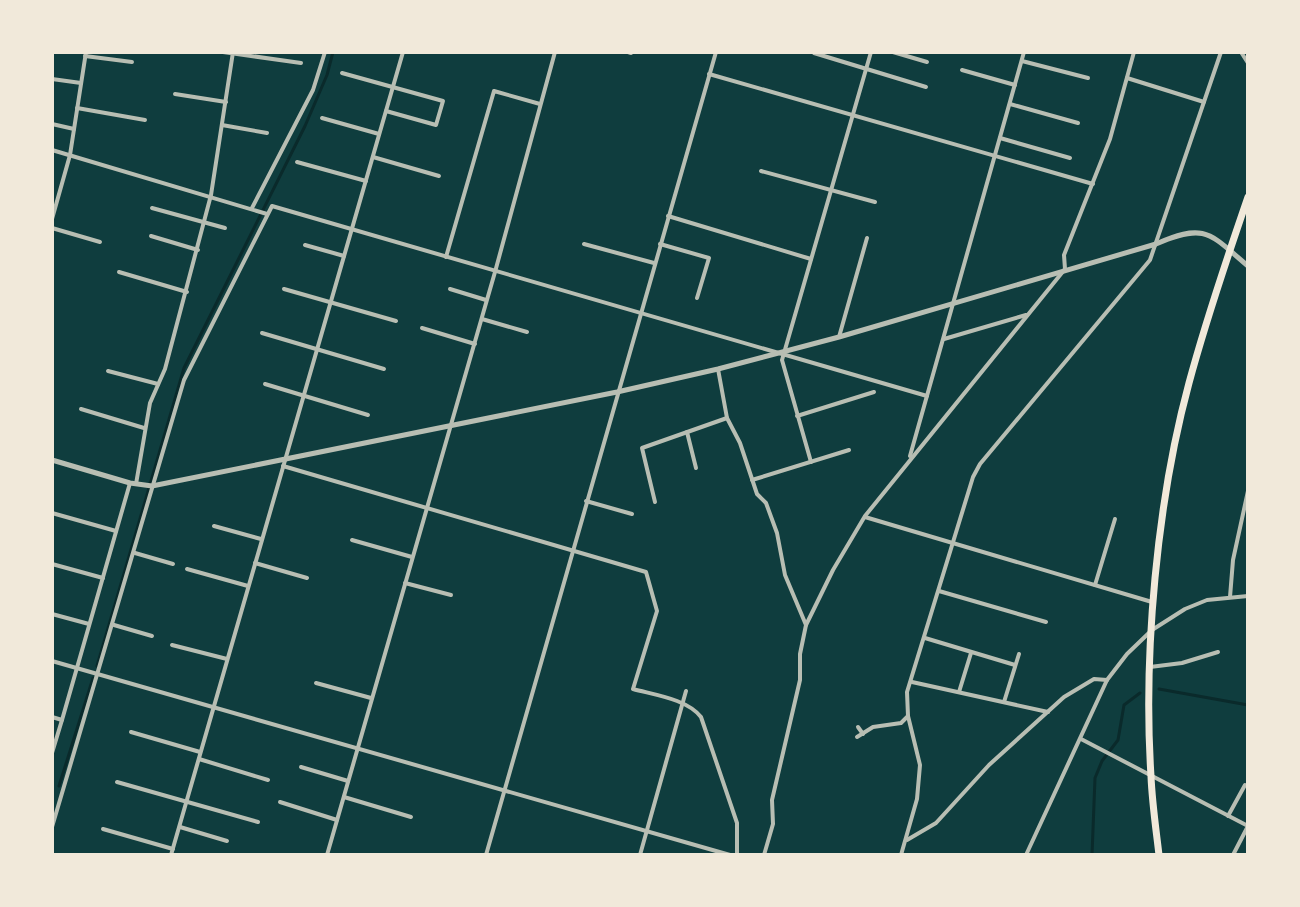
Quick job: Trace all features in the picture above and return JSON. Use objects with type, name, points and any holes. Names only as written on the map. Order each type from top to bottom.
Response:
[{"type":"highway","points":[[1159,855],[1151,776],[1150,667],[1154,602],[1168,487],[1189,385],[1230,248],[1244,220],[1248,197]]},
{"type":"street","points":[[223,52],[301,63]]},
{"type":"street","points":[[254,209],[313,90],[325,52]]},
{"type":"street","points":[[103,829],[172,852],[403,52]]},
{"type":"street","points":[[327,855],[475,344],[555,52]]},
{"type":"street","points":[[486,855],[716,52]]},
{"type":"street","points":[[811,462],[782,360],[783,353],[871,52]]},
{"type":"street","points":[[893,52],[927,62]]},
{"type":"street","points":[[910,458],[1024,52]]},
{"type":"street","points":[[764,855],[773,824],[772,800],[800,680],[800,654],[806,625],[865,516],[1065,269],[1064,255],[1093,184],[1134,52]]},
{"type":"street","points":[[901,855],[917,799],[920,765],[908,716],[907,692],[973,477],[980,464],[1150,260],[1221,52]]},
{"type":"street","points":[[1241,52],[1248,63]]},
{"type":"street","points":[[52,753],[116,531],[133,483],[150,403],[187,292],[205,223],[233,53]]},
{"type":"street","points":[[814,53],[926,87]]},
{"type":"street","points":[[52,219],[70,155],[85,54],[132,62]]},
{"type":"street","points":[[1022,61],[1088,78]]},
{"type":"street","points":[[962,70],[1015,85]]},
{"type":"street","points":[[342,73],[443,101],[436,125],[386,111]]},
{"type":"street","points":[[709,74],[1093,184]]},
{"type":"street","points":[[1127,78],[1204,102]]},
{"type":"street","points":[[52,79],[81,83]]},
{"type":"street","points":[[446,257],[494,91],[541,104]]},
{"type":"street","points":[[175,94],[226,102]]},
{"type":"street","points":[[1010,104],[1078,123]]},
{"type":"street","points":[[77,108],[145,120]]},
{"type":"street","points":[[322,118],[379,134]]},
{"type":"street","points":[[52,124],[74,129]]},
{"type":"street","points":[[222,125],[267,133]]},
{"type":"street","points":[[1000,138],[1070,158]]},
{"type":"street","points":[[52,150],[267,214]]},
{"type":"street","points":[[373,157],[439,176]]},
{"type":"street","points":[[297,162],[366,181]]},
{"type":"street","points":[[761,171],[875,202]]},
{"type":"street","points":[[52,827],[135,553],[150,485],[188,369],[272,206],[927,396]]},
{"type":"street","points":[[152,208],[225,228]]},
{"type":"street","points":[[668,216],[811,259]]},
{"type":"street","points":[[52,228],[100,242]]},
{"type":"street","points":[[52,460],[150,485],[284,463],[783,353],[1156,244],[1187,232],[1200,232],[1230,248],[1248,266]]},
{"type":"street","points":[[151,236],[198,250]]},
{"type":"street","points":[[839,337],[867,238]]},
{"type":"street","points":[[584,244],[654,263]]},
{"type":"street","points":[[660,244],[709,258],[697,298]]},
{"type":"street","points":[[305,245],[344,256]]},
{"type":"street","points":[[119,272],[187,292]]},
{"type":"street","points":[[284,289],[396,321]]},
{"type":"street","points":[[450,289],[487,300]]},
{"type":"street","points":[[944,339],[1028,314]]},
{"type":"street","points":[[482,319],[527,332]]},
{"type":"street","points":[[422,328],[475,344]]},
{"type":"street","points":[[262,333],[384,369]]},
{"type":"street","points":[[718,369],[727,418],[740,443],[757,494],[766,503],[777,533],[785,575],[806,625]]},
{"type":"street","points":[[108,371],[158,384]]},
{"type":"street","points":[[265,384],[368,415]]},
{"type":"street","points":[[797,416],[874,392]]},
{"type":"street","points":[[81,409],[144,428]]},
{"type":"street","points":[[655,502],[642,448],[727,418]]},
{"type":"street","points":[[687,432],[696,468]]},
{"type":"street","points":[[752,480],[849,450]]},
{"type":"street","points":[[284,463],[646,572],[657,611],[633,689],[682,704],[694,709],[701,717],[737,823],[737,855]]},
{"type":"street","points":[[1230,597],[1233,560],[1248,491]]},
{"type":"street","points":[[586,501],[632,514]]},
{"type":"street","points":[[52,513],[116,531]]},
{"type":"street","points":[[865,516],[1154,602]]},
{"type":"street","points":[[1095,585],[1115,519]]},
{"type":"street","points":[[214,526],[261,539]]},
{"type":"street","points":[[352,540],[412,557]]},
{"type":"street","points":[[135,553],[173,564]]},
{"type":"street","points":[[254,563],[307,578]]},
{"type":"street","points":[[52,564],[103,578]]},
{"type":"street","points":[[187,569],[248,586]]},
{"type":"street","points":[[405,583],[451,595]]},
{"type":"street","points":[[939,591],[1046,622]]},
{"type":"street","points":[[1026,855],[1107,680],[1127,654],[1152,630],[1185,609],[1207,600],[1248,596]]},
{"type":"street","points":[[52,614],[89,624]]},
{"type":"street","points":[[114,625],[152,636]]},
{"type":"street","points":[[925,638],[1015,665]]},
{"type":"street","points":[[172,645],[227,659]]},
{"type":"street","points":[[959,692],[972,652]]},
{"type":"street","points":[[1150,667],[1182,663],[1218,652]]},
{"type":"street","points":[[1004,702],[1019,654]]},
{"type":"street","points":[[52,661],[730,855]]},
{"type":"street","points":[[906,840],[936,823],[989,765],[1064,697],[1094,679],[1107,680]]},
{"type":"street","points":[[912,682],[1048,712]]},
{"type":"street","points":[[316,683],[371,698]]},
{"type":"street","points":[[640,855],[686,691]]},
{"type":"street","points":[[857,737],[873,727],[901,723],[908,716]]},
{"type":"street","points":[[52,717],[62,720]]},
{"type":"street","points":[[858,727],[863,734]]},
{"type":"street","points":[[131,732],[200,752]]},
{"type":"street","points":[[1081,739],[1248,826],[1233,855]]},
{"type":"street","points":[[199,759],[268,780]]},
{"type":"street","points":[[301,767],[348,781]]},
{"type":"street","points":[[117,782],[258,822]]},
{"type":"street","points":[[1228,816],[1245,785]]},
{"type":"street","points":[[343,797],[411,817]]},
{"type":"street","points":[[280,802],[337,820]]},
{"type":"street","points":[[179,827],[227,841]]},
{"type":"waterway","points":[[97,666],[184,368],[305,126],[327,75],[333,52]]},
{"type":"waterway","points":[[59,786],[93,678]]},
{"type":"waterway","points":[[1159,689],[1248,705]]},
{"type":"waterway","points":[[1092,855],[1095,778],[1102,761],[1118,740],[1124,705],[1140,693]]}]
